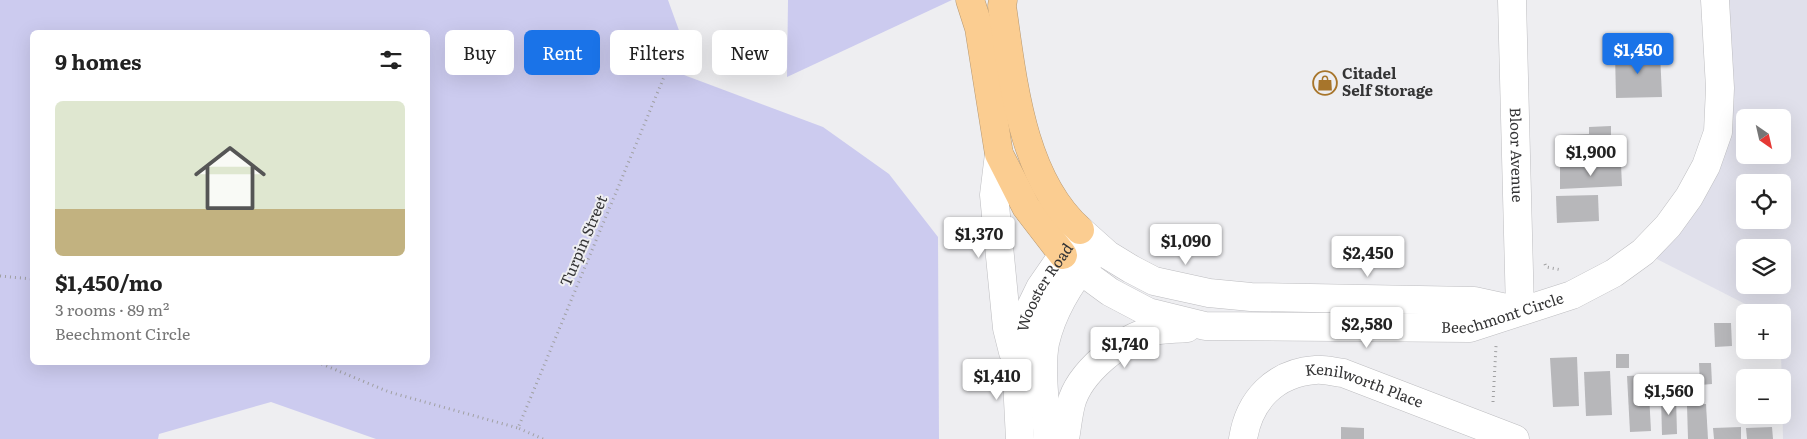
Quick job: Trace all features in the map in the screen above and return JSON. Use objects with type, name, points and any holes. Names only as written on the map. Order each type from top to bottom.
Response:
[{"type":"highway","points":[[970,0],[979,28],[999,154],[1026,207],[1071,262]]},
{"type":"highway","points":[[1003,0],[1002,6],[1012,73],[1024,129],[1038,167],[1054,201],[1089,239]]},
{"type":"street","name":"Bloor Avenue","points":[[1512,0],[1520,311]]},
{"type":"street","name":"Beechmont Circle","points":[[1071,262],[1110,292],[1148,312],[1204,326],[1470,328],[1572,295],[1614,273],[1642,252],[1668,226],[1689,197],[1706,166],[1718,132],[1720,88],[1715,0]]},
{"type":"street","points":[[999,154],[994,195],[1007,328],[1016,361]]},
{"type":"street","points":[[1089,239],[1131,269],[1154,281],[1209,292],[1251,296],[1474,301],[1520,311]]},
{"type":"street","name":"Wooster Road","points":[[1020,439],[1016,361],[1026,317],[1040,288],[1071,262],[1089,239]]},
{"type":"street","name":"Wooster Road","points":[[1048,439],[1044,345],[1071,262]]},
{"type":"street","points":[[1065,439],[1071,403],[1081,382],[1096,364],[1130,340],[1151,331],[1204,326]]},
{"type":"street","name":"Kenilworth Place","points":[[1242,439],[1245,424],[1256,402],[1272,385],[1302,372],[1318,370],[1342,373],[1503,435]]},
{"type":"path","name":"Turpin Street","points":[[518,428],[665,75]]},
{"type":"path","points":[[1543,261],[1546,267],[1567,271]]},
{"type":"path","points":[[0,276],[30,279]]},
{"type":"path","points":[[1497,343],[1503,435]]},
{"type":"path","points":[[324,365],[389,392],[518,428],[543,439]]},
{"type":"shaded area","points":[[0,0],[668,0],[679,30],[610,30],[610,75],[684,75],[823,127],[889,174],[938,237],[939,439],[376,439],[271,402],[159,434],[158,439],[0,439]]},
{"type":"shaded area","points":[[788,0],[952,0],[787,77]]},
{"type":"shaded area","points":[[1715,0],[1807,0],[1807,439],[1783,439],[1783,424],[1791,424],[1791,369],[1781,369],[1781,359],[1791,359],[1791,304],[1745,304],[1643,252],[1706,166]]},
{"type":"building","points":[[1660,52],[1662,97],[1616,98],[1615,53]]},
{"type":"building","points":[[1611,126],[1611,137],[1615,137],[1615,156],[1558,158],[1558,135],[1589,134],[1589,127]]},
{"type":"building","points":[[1621,164],[1622,186],[1560,189],[1560,167]]},
{"type":"building","points":[[1598,195],[1599,221],[1557,223],[1556,196]]},
{"type":"building","points":[[1714,323],[1731,323],[1732,346],[1715,347]]},
{"type":"building","points":[[1616,354],[1629,354],[1629,368],[1616,368]]},
{"type":"building","points":[[1577,357],[1579,406],[1553,407],[1550,358]]},
{"type":"building","points":[[1699,363],[1711,363],[1712,384],[1700,385]]},
{"type":"building","points":[[1610,371],[1612,415],[1586,416],[1584,372]]},
{"type":"building","points":[[1648,375],[1651,431],[1630,432],[1627,376]]},
{"type":"building","points":[[1661,397],[1676,397],[1677,434],[1662,435]]},
{"type":"building","points":[[1706,404],[1708,439],[1688,439],[1687,405]]},
{"type":"building","points":[[1341,427],[1364,428],[1364,439],[1341,439]]},
{"type":"building","points":[[1741,427],[1741,439],[1714,439],[1713,428]]},
{"type":"building","points":[[1772,427],[1773,439],[1747,439],[1746,428]]},
{"type":"place","name":"Citadel Self Storage","points":[[1325,83]]}]
